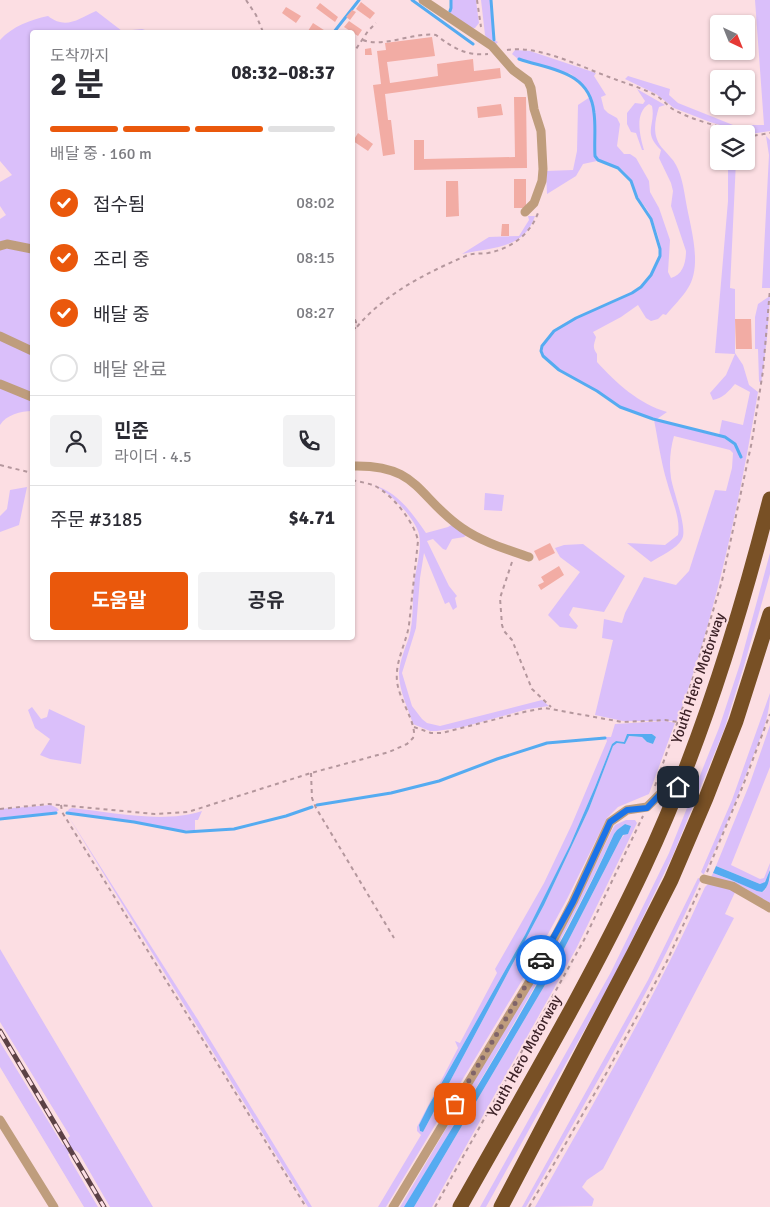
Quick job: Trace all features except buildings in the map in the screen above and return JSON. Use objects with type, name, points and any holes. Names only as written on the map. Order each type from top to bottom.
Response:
[{"type":"highway","name":"Youth Hero Motorway","points":[[460,1207],[608,940],[644,867],[708,711],[733,634],[770,499]]},
{"type":"highway","points":[[501,1207],[671,880],[736,721],[770,614]]},
{"type":"street","points":[[423,0],[498,52],[513,70],[528,81],[541,131],[543,154],[542,181],[534,202],[524,212]]},
{"type":"street","points":[[0,246],[7,244],[30,249]]},
{"type":"street","points":[[0,336],[30,350]]},
{"type":"street","points":[[0,384],[30,396]]},
{"type":"street","points":[[355,466],[377,467],[402,474],[464,529],[491,544],[529,557]]},
{"type":"street","points":[[393,1207],[551,943],[573,902],[610,822],[627,810],[647,808],[662,792],[678,787]]},
{"type":"street","points":[[704,879],[738,889],[770,908]]},
{"type":"street","points":[[0,1120],[54,1207]]},
{"type":"path","points":[[246,0],[256,15],[262,30]]},
{"type":"path","points":[[477,0],[481,39]]},
{"type":"path","points":[[355,51],[368,30],[376,23]]},
{"type":"path","points":[[363,40],[378,43],[386,40],[436,34],[456,49],[465,53],[479,55],[517,49],[531,50],[560,58],[649,92],[675,110],[713,125]]},
{"type":"path","points":[[755,136],[770,133]]},
{"type":"path","points":[[355,329],[377,306],[400,290],[468,254],[477,252],[486,254],[521,238],[534,224],[540,206]]},
{"type":"path","points":[[435,1207],[584,940],[647,808],[678,722],[722,581],[748,465],[763,371],[770,289]]},
{"type":"path","points":[[355,320],[355,329]]},
{"type":"path","points":[[0,465],[30,472]]},
{"type":"path","points":[[0,809],[34,805],[61,805],[155,814],[188,812],[310,773],[390,752],[407,744],[413,738],[414,727],[402,699],[397,683],[397,673],[402,649],[408,635],[418,541],[417,534],[399,506],[389,496],[375,486],[355,481]]},
{"type":"path","points":[[516,553],[500,598],[502,626],[512,640],[532,689],[551,708]]},
{"type":"path","points":[[414,727],[431,733],[442,733],[524,712],[551,708],[622,722],[666,720],[678,722]]},
{"type":"path","points":[[529,1207],[607,1072],[663,969],[687,920],[741,791],[770,714]]},
{"type":"path","points":[[310,773],[312,798],[316,808],[394,938]]},
{"type":"path","points":[[61,805],[62,812],[306,1207]]},
{"type":"shaded area","points":[[452,0],[476,0],[479,23],[475,28],[472,29],[447,13],[452,8]]},
{"type":"shaded area","points":[[481,0],[490,0],[494,40],[498,42],[496,44],[485,35]]},
{"type":"shaded area","points":[[755,0],[770,0],[770,131],[755,133],[755,125],[764,125]]},
{"type":"shaded area","points":[[96,11],[121,30],[30,30],[30,247],[0,243],[0,219],[6,215],[0,206],[0,182],[12,175],[0,161],[0,40],[16,27],[35,19],[48,16],[54,20],[66,23],[78,20]]},
{"type":"shaded area","points":[[515,50],[530,51],[596,73],[594,76],[606,95],[601,97],[604,109],[617,118],[620,124],[617,146],[624,154],[630,154],[636,158],[649,181],[650,192],[659,208],[670,240],[668,272],[671,278],[681,271],[686,251],[671,206],[673,191],[671,183],[659,158],[661,150],[652,138],[652,106],[649,104],[641,113],[639,125],[644,150],[642,150],[636,133],[631,132],[627,124],[627,113],[635,103],[643,104],[645,101],[637,89],[665,105],[659,107],[655,130],[657,140],[676,165],[683,183],[694,245],[695,268],[692,279],[686,292],[666,315],[663,314],[658,319],[651,321],[646,318],[638,305],[621,317],[593,332],[596,337],[594,350],[597,354],[597,362],[629,392],[647,404],[667,412],[657,419],[634,412],[613,402],[556,367],[542,353],[542,348],[554,331],[567,322],[618,301],[634,292],[647,280],[657,265],[661,255],[661,247],[650,215],[637,196],[628,177],[616,166],[601,161],[596,156],[594,105],[587,89],[571,74],[518,59],[512,54]]},
{"type":"shaded area","points":[[628,76],[670,89],[669,95],[678,103],[733,125],[720,125],[674,108],[656,94],[625,79]]},
{"type":"shaded area","points":[[590,97],[594,116],[595,156],[597,161],[583,164],[576,176],[547,194],[546,171],[573,170],[577,151],[578,105]]},
{"type":"shaded area","points":[[766,136],[770,140],[770,288],[762,288],[769,155]]},
{"type":"shaded area","points":[[728,170],[736,170],[730,288],[735,289],[735,353],[743,365],[749,385],[758,392],[734,517],[715,599],[677,721],[623,721],[595,715],[613,640],[602,638],[604,619],[622,623],[625,613],[644,577],[676,585],[689,571],[715,490],[726,491],[732,468],[733,453],[730,450],[674,436],[670,473],[682,519],[683,534],[680,543],[651,562],[627,543],[665,545],[678,535],[679,528],[663,467],[654,420],[724,438],[734,445],[742,456],[733,442],[719,435],[722,420],[743,425],[750,392],[735,384],[720,398],[713,400],[710,393],[726,375],[735,354],[715,353],[728,201]]},
{"type":"shaded area","points":[[528,216],[535,216],[530,227],[514,241],[495,248],[462,254],[489,237],[519,236],[529,220]]},
{"type":"shaded area","points":[[0,248],[30,251],[30,349],[0,336]]},
{"type":"shaded area","points":[[770,296],[761,384],[759,381],[758,349],[755,349],[755,317],[758,304]]},
{"type":"shaded area","points":[[0,339],[30,353],[30,394],[0,382]]},
{"type":"shaded area","points":[[0,385],[30,397],[30,411],[14,414],[0,425]]},
{"type":"shaded area","points":[[373,485],[382,488],[404,504],[426,533],[453,524],[469,533],[464,537],[452,539],[446,550],[433,539],[427,541],[449,586],[457,596],[455,598],[457,607],[453,610],[449,602],[445,604],[424,553],[416,628],[402,673],[412,706],[422,719],[427,723],[440,726],[542,700],[549,706],[528,709],[463,727],[437,731],[430,731],[413,724],[402,693],[399,673],[412,624],[419,534],[412,520],[401,506]]},
{"type":"shaded area","points":[[27,487],[19,525],[0,532],[0,516],[7,509],[10,490]]},
{"type":"shaded area","points":[[485,493],[504,495],[502,511],[484,510]]},
{"type":"shaded area","points":[[583,544],[625,576],[604,612],[573,607],[569,615],[578,626],[576,629],[560,627],[548,615],[580,572],[560,557],[555,548],[564,545]]},
{"type":"shaded area","points":[[770,553],[770,574],[724,730],[673,855],[615,975],[486,1207],[480,1207],[611,972],[669,853],[719,728],[740,664]]},
{"type":"shaded area","points":[[770,693],[766,720],[760,738],[722,833],[703,874],[701,872],[732,800]]},
{"type":"shaded area","points":[[32,707],[41,719],[47,717],[49,709],[85,726],[81,764],[50,759],[40,755],[50,739],[35,728],[28,710]]},
{"type":"shaded area","points":[[666,721],[675,723],[649,794],[618,807],[607,818],[567,899],[530,967],[386,1207],[378,1207],[421,1135],[417,1131],[417,1127],[458,1048],[455,1041],[460,1043],[497,973],[495,969],[544,883],[572,824],[607,741],[605,737],[611,737],[615,724]],"holes":[[[627,734],[652,734],[656,737],[653,744],[647,742],[642,737],[628,736],[625,744],[617,743],[613,745],[589,809],[544,905],[423,1132],[420,1131],[419,1125],[428,1107],[525,935],[570,845],[612,744],[616,741],[624,742]]]},
{"type":"shaded area","points":[[770,725],[770,767],[731,865],[760,879],[764,878],[770,863],[767,877],[763,884],[760,884],[716,866],[750,783]]},
{"type":"shaded area","points":[[51,805],[59,810],[56,812],[0,818],[0,809]]},
{"type":"shaded area","points":[[72,808],[154,817],[187,815],[202,811],[198,820],[195,820],[195,830],[178,830],[134,821],[67,812]]},
{"type":"shaded area","points":[[67,814],[198,1020],[312,1207],[308,1207]]},
{"type":"shaded area","points":[[626,820],[635,820],[637,823],[576,949],[432,1207],[414,1207],[549,978],[620,840],[631,826],[625,824],[614,834],[566,930],[514,1023],[405,1207],[400,1207],[547,957],[577,902],[612,830],[615,825]]},
{"type":"shaded area","points":[[713,873],[762,892],[765,890],[770,879],[770,903],[741,886],[711,877]]},
{"type":"shaded area","points":[[698,878],[701,879],[682,921],[640,1004],[526,1207],[522,1207],[648,980]]},
{"type":"shaded area","points":[[708,884],[736,890],[725,914],[734,918],[603,1169],[587,1180],[582,1187],[594,1199],[592,1206],[535,1207],[645,1009]]},
{"type":"shaded area","points":[[0,949],[153,1207],[110,1207],[79,1153],[75,1150],[68,1154],[98,1207],[84,1207],[0,1067],[0,1042],[63,1145],[69,1141],[68,1138],[70,1136],[0,1022]]},
{"type":"water","points":[[627,734],[652,734],[656,737],[653,744],[647,742],[642,737],[629,736],[625,744],[617,743],[613,746],[589,809],[544,905],[423,1132],[420,1131],[419,1125],[428,1107],[525,935],[570,845],[612,744],[616,741],[624,742]]},
{"type":"water","points":[[625,824],[631,826],[628,834],[623,835],[620,840],[549,978],[414,1207],[404,1207],[515,1024],[567,930],[614,834]]},
{"type":"water","points":[[716,866],[760,884],[765,882],[770,870],[769,882],[762,892],[757,891],[713,873]]},
{"type":"waterway","points":[[336,30],[359,0]]},
{"type":"waterway","points":[[412,0],[473,44]]},
{"type":"waterway","points":[[450,11],[451,0]]},
{"type":"waterway","points":[[491,0],[494,40]]},
{"type":"waterway","points":[[519,59],[567,74],[585,88],[591,99],[594,113],[595,156],[598,160],[618,168],[631,181],[637,198],[651,219],[660,249],[660,256],[651,275],[641,287],[632,293],[576,318],[554,331],[542,346],[543,356],[559,370],[597,391],[620,407],[653,419],[725,437],[735,444],[741,457]]},
{"type":"waterway","points":[[317,805],[391,793],[439,781],[497,759],[547,743],[605,738]]},
{"type":"waterway","points":[[67,813],[134,822],[186,832],[234,829],[286,816],[312,807]]},
{"type":"waterway","points":[[0,819],[56,813]]},
{"type":"railway","points":[[0,1031],[104,1207]]},
{"type":"way so far","points":[[455,1104],[541,960]]},
{"type":"route","points":[[541,960],[573,902],[610,822],[627,810],[647,808],[662,792],[678,787]]}]
